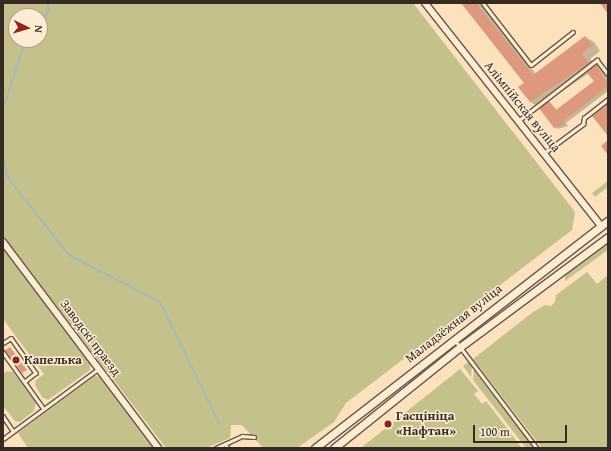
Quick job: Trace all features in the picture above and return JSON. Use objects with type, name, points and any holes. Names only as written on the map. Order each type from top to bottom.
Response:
[{"type":"main road","name":"Маладзёжная вуліца","points":[[315,448],[454,338],[608,221]]},
{"type":"main road","points":[[601,226],[608,236]]},
{"type":"main road","name":"Маладзёжная вуліца","points":[[334,448],[460,347],[608,236]]},
{"type":"street","name":"Алімпійская вуліца","points":[[425,3],[601,226]]},
{"type":"street","name":"Заводскі праезд","points":[[3,242],[100,368],[158,448]]},
{"type":"lane","points":[[483,3],[531,65],[573,32]]},
{"type":"lane","points":[[518,121],[597,60],[608,74]]},
{"type":"lane","points":[[544,153],[582,124],[584,118],[608,99]]},
{"type":"lane","points":[[3,343],[11,338],[36,373],[24,382]]},
{"type":"lane","points":[[454,338],[537,448]]},
{"type":"lane","points":[[3,352],[44,409]]},
{"type":"lane","points":[[3,439],[100,368]]},
{"type":"lane","points":[[3,416],[13,431]]},
{"type":"lane","points":[[216,448],[242,436],[254,437]]},
{"type":"lane","points":[[225,444],[228,448]]},
{"type":"shaded area","points":[[3,3],[413,3],[575,212],[572,230],[346,403],[334,422],[297,448],[263,448],[242,425],[231,425],[230,438],[206,448],[166,448],[3,236]]},
{"type":"shaded area","points":[[608,181],[608,187],[595,197],[592,193]]},
{"type":"shaded area","points":[[608,242],[608,250],[565,281],[565,273]]},
{"type":"shaded area","points":[[3,248],[90,362],[90,370],[48,400],[42,397],[35,385],[36,380],[44,374],[3,319]]},
{"type":"shaded area","points":[[587,272],[597,284],[608,275],[608,448],[542,448],[473,359],[533,312],[545,305],[551,306],[555,302],[556,295]]},
{"type":"shaded area","points":[[468,362],[472,367],[471,377],[463,366]]},
{"type":"shaded area","points":[[460,369],[478,391],[474,394],[482,404],[486,401],[522,448],[362,447]]},
{"type":"shaded area","points":[[474,370],[535,448],[526,448],[473,380]]},
{"type":"shaded area","points":[[7,371],[13,372],[36,402],[34,411],[20,422],[15,421],[3,406],[3,374]]},
{"type":"shaded area","points":[[95,376],[102,377],[155,448],[28,448],[18,433]]},
{"type":"building","points":[[461,3],[476,3],[533,75],[585,36],[592,45],[582,54],[589,63],[530,102],[518,87],[524,83]]},
{"type":"building","points":[[600,3],[608,3],[608,14]]},
{"type":"building","points":[[596,64],[605,80],[608,77],[608,86],[563,121],[565,124],[554,128],[539,108],[549,101],[556,110],[594,81],[586,72]]},
{"type":"building","points":[[608,103],[608,136],[592,116]]},
{"type":"building","points":[[608,140],[608,155],[601,146]]},
{"type":"building","name":"Капелька","points":[[10,347],[27,370],[22,373],[5,350]]},
{"type":"waterway","points":[[47,3],[48,11]]},
{"type":"waterway","points":[[5,103],[23,48]]},
{"type":"waterway","points":[[3,159],[8,178],[69,255],[160,302],[219,423]]},
{"type":"place","name":"Капелька","points":[[16,360]]},
{"type":"place","name":"Гасцініца «Нафтан»","points":[[388,424]]}]
